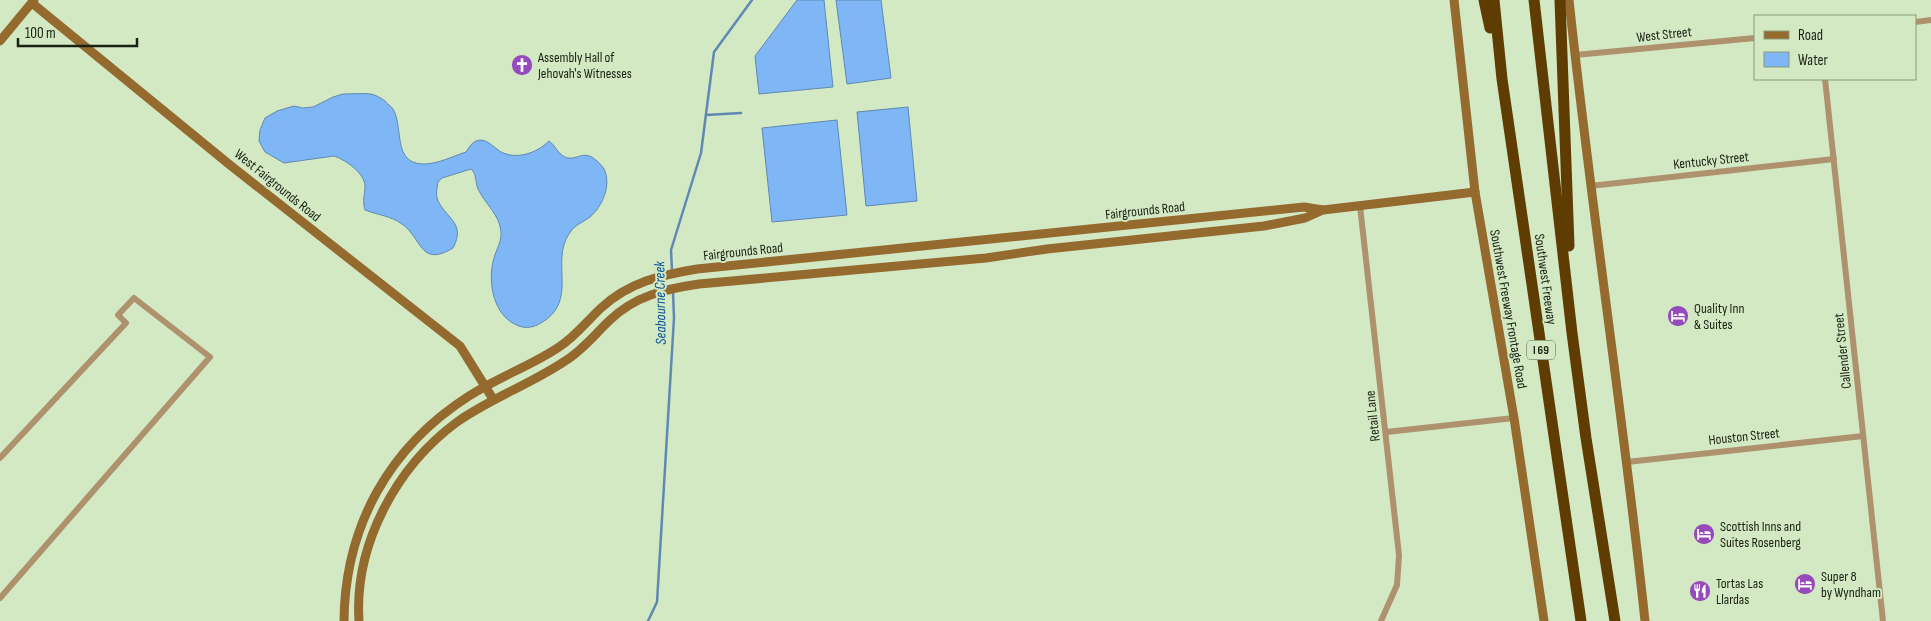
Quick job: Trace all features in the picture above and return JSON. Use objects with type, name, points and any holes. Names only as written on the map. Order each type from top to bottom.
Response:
[{"type":"highway","points":[[1484,0],[1502,79]]},
{"type":"highway","name":"Southwest Freeway","points":[[1494,0],[1502,79],[1581,621]]},
{"type":"highway","name":"Southwest Freeway","points":[[1534,0],[1572,333],[1586,438],[1615,621]]},
{"type":"highway","points":[[1560,0],[1572,333]]},
{"type":"street","name":"Southwest Freeway Frontage Road","points":[[1454,0],[1475,192],[1514,418],[1544,621]]},
{"type":"street","points":[[1569,0],[1590,186],[1627,462],[1645,621]]},
{"type":"street","points":[[0,42],[33,1]]},
{"type":"street","name":"West Fairgrounds Road","points":[[33,1],[230,165],[460,346],[494,399]]},
{"type":"street","points":[[1916,22],[1931,20]]},
{"type":"street","name":"West Street","points":[[1575,55],[1754,38]]},
{"type":"street","name":"Callender Street","points":[[1825,80],[1883,621]]},
{"type":"street","name":"Kentucky Street","points":[[1590,186],[1834,159]]},
{"type":"street","name":"Fairgrounds Road","points":[[344,621],[344,594],[350,560],[361,523],[370,504],[399,457],[419,435],[468,396],[538,360],[567,342],[601,308],[621,292],[643,281],[667,274],[697,270],[1304,207],[1323,210],[1475,192]]},
{"type":"street","name":"Retail Lane","points":[[1360,206],[1399,555],[1397,585],[1381,621]]},
{"type":"street","name":"Fairgrounds Road","points":[[359,621],[361,569],[367,547],[391,494],[412,464],[427,448],[458,422],[494,399],[544,374],[576,354],[629,304],[648,295],[671,288],[699,284],[986,258],[1047,249],[1264,226],[1305,218],[1323,210]]},
{"type":"street","points":[[0,458],[126,323],[118,315],[134,298],[210,357],[0,598]]},
{"type":"street","points":[[1386,432],[1514,418]]},
{"type":"street","name":"Houston Street","points":[[1627,462],[1863,436]]},
{"type":"water","points":[[797,0],[824,0],[833,87],[759,94],[755,56]]},
{"type":"water","points":[[836,0],[881,0],[891,78],[847,84]]},
{"type":"water","points":[[343,94],[373,94],[391,107],[396,117],[403,152],[407,158],[414,162],[429,164],[445,160],[466,152],[473,143],[480,140],[486,141],[501,152],[514,155],[533,152],[549,141],[565,157],[573,158],[584,155],[592,157],[601,165],[607,182],[602,202],[590,217],[571,231],[564,245],[562,293],[559,304],[552,314],[541,323],[525,327],[510,321],[498,307],[494,297],[491,277],[494,258],[501,239],[500,226],[478,189],[471,169],[442,178],[438,182],[437,198],[456,226],[457,239],[453,248],[434,255],[423,249],[409,230],[398,221],[365,210],[365,186],[362,176],[343,160],[334,156],[284,163],[265,152],[259,141],[260,130],[265,118],[277,111],[294,106],[303,108],[313,107]]},
{"type":"water","points":[[908,107],[917,201],[866,206],[857,112]]},
{"type":"water","points":[[837,120],[847,215],[772,222],[762,128]]},
{"type":"waterway","name":"Seabourne Creek","points":[[672,271],[671,250],[701,153],[714,52],[752,0]]},
{"type":"waterway","points":[[706,115],[741,113]]},
{"type":"waterway","name":"Seabourne Creek","points":[[648,621],[657,602],[674,318],[673,292]]},
{"type":"place","name":"Assembly Hall of Jehovah's Witnesses","points":[[522,65]]},
{"type":"place","name":"Quality Inn & Suites","points":[[1678,316]]},
{"type":"place","name":"Scottish Inns and Suites Rosenberg","points":[[1704,534]]},
{"type":"place","name":"Super 8 by Wyndham","points":[[1805,584]]},
{"type":"place","name":"Tortas Las Llardas","points":[[1700,591]]}]
